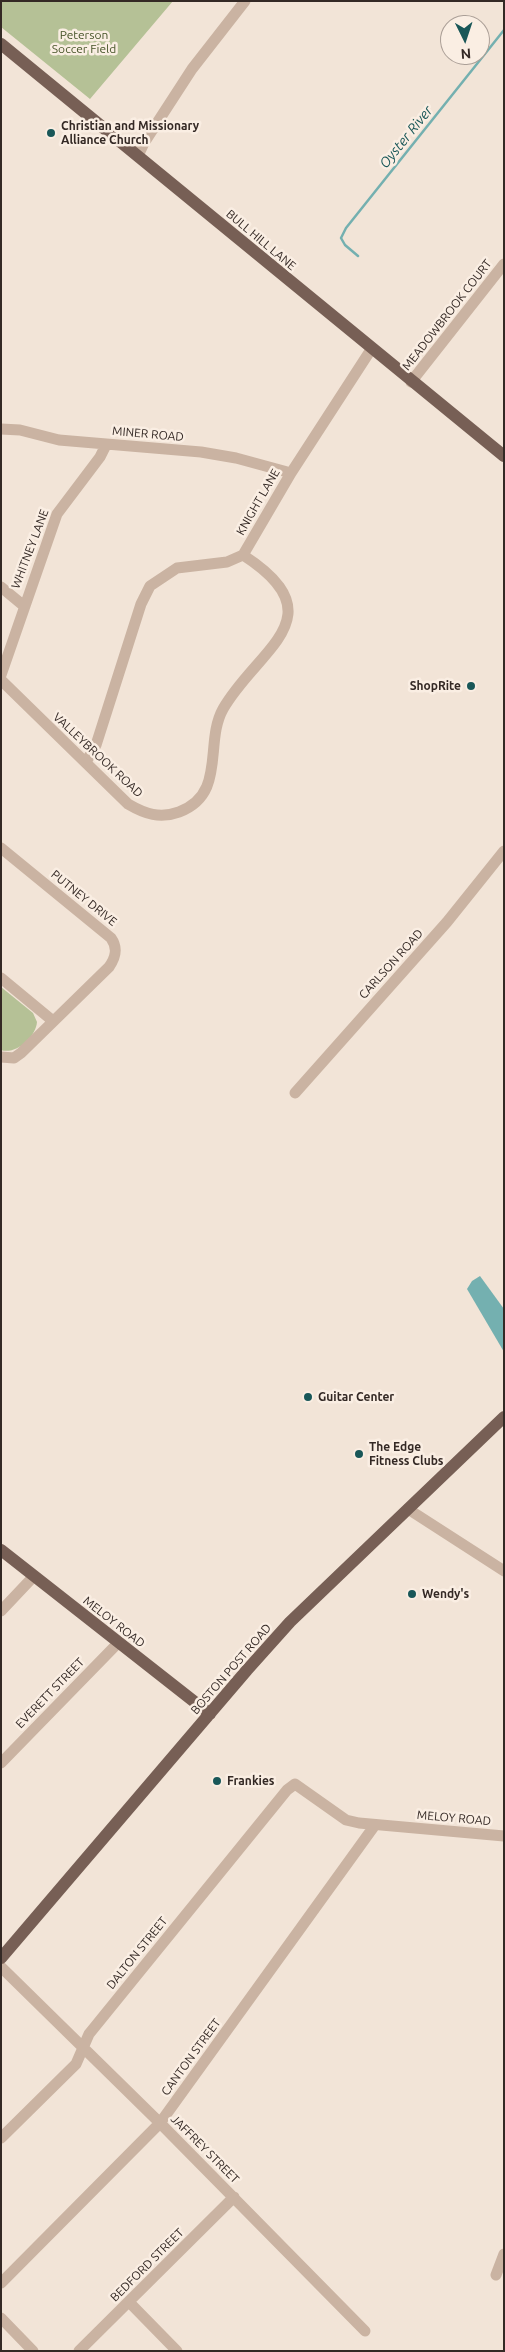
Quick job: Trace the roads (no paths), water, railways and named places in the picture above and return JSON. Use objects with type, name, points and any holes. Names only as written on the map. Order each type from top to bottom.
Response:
[{"type":"main road","name":"BULL HILL LANE","points":[[1,44],[504,456]]},
{"type":"main road","name":"BOSTON POST ROAD","points":[[1,1958],[290,1622],[504,1418]]},
{"type":"main road","name":"MELOY ROAD","points":[[1,1550],[210,1714]]},
{"type":"street","points":[[138,156],[144,143],[192,69],[245,1]]},
{"type":"street","name":"MEADOWBROOK COURT","points":[[412,382],[504,264]]},
{"type":"street","name":"KNIGHT LANE","points":[[86,762],[96,745],[141,604],[150,586],[177,568],[227,562],[243,555],[291,473],[372,348]]},
{"type":"street","name":"MINER ROAD","points":[[1,429],[20,430],[59,440],[201,452],[236,458],[291,473]]},
{"type":"street","name":"WHITNEY LANE","points":[[1,675],[57,514],[106,445]]},
{"type":"street","name":"VALLEYBROOK ROAD","points":[[1,680],[128,804],[153,815],[172,814],[183,810],[204,793],[210,774],[222,712],[278,641],[286,621],[286,604],[282,589],[263,568],[243,555]]},
{"type":"street","points":[[1,587],[24,606]]},
{"type":"street","name":"PUTNEY DRIVE","points":[[1,848],[114,943],[116,953],[109,967],[16,1056],[1,1057]]},
{"type":"street","name":"CARLSON ROAD","points":[[295,1093],[447,922],[504,851]]},
{"type":"street","points":[[1,978],[53,1021]]},
{"type":"street","points":[[408,1510],[504,1571]]},
{"type":"street","points":[[1,1611],[34,1576]]},
{"type":"street","name":"EVERETT STREET","points":[[1,1763],[118,1643]]},
{"type":"street","name":"MELOY ROAD","points":[[295,1784],[346,1820],[375,1825],[504,1836]]},
{"type":"street","name":"DALTON STREET","points":[[1,2138],[76,2064],[89,2034],[287,1790],[295,1784]]},
{"type":"street","name":"CANTON STREET","points":[[1,2282],[160,2123],[375,1825]]},
{"type":"street","name":"JAFFREY STREET","points":[[1,1967],[160,2123],[365,2331]]},
{"type":"street","name":"BEDFORD STREET","points":[[79,2351],[234,2197]]},
{"type":"street","points":[[496,2275],[504,2254]]},
{"type":"street","points":[[129,2302],[177,2351]]},
{"type":"street","points":[[1,2318],[34,2351]]},
{"type":"water","points":[[480,1276],[504,1309],[504,1352],[467,1289],[472,1281]]},
{"type":"waterway","name":"Oyster River","points":[[358,256],[345,245],[341,238],[346,228],[504,30]]},
{"type":"place","name":"Christian and Missionary Alliance Church","points":[[51,133]]},
{"type":"place","name":"ShopRite","points":[[471,686]]},
{"type":"place","name":"Guitar Center","points":[[308,1397]]},
{"type":"place","name":"The Edge Fitness Clubs","points":[[359,1454]]},
{"type":"place","name":"Wendy's","points":[[412,1594]]},
{"type":"place","name":"Frankies","points":[[217,1781]]},
{"type":"park label","name":"Peterson Soccer Field","points":[[84,42]]}]
